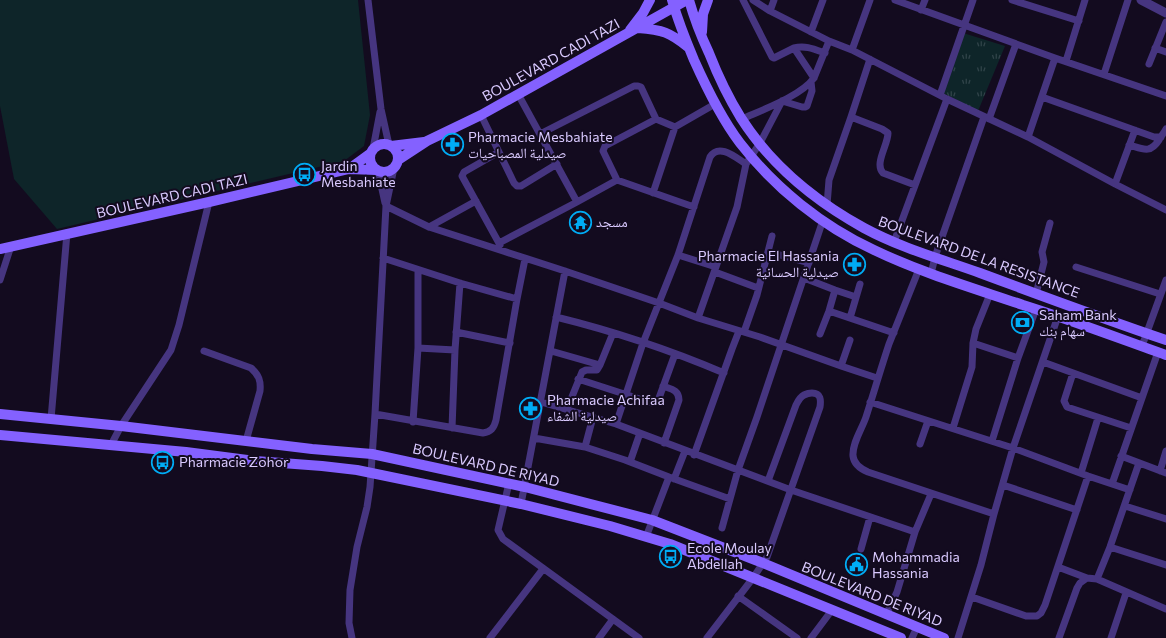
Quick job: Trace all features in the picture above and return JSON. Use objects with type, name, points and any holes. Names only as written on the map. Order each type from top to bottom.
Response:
[{"type":"main road","points":[[626,34],[643,13],[650,0]]},
{"type":"main road","name":"BOULEVARD CADI TAZI","points":[[396,164],[427,141],[481,115],[637,28],[673,4],[688,0]]},
{"type":"main road","name":"BOULEVARD DE LA RESISTANCE","points":[[688,0],[727,94],[742,119],[776,161],[797,182],[827,205],[865,228],[914,250],[1166,340]]},
{"type":"main road","points":[[701,35],[703,14],[708,0]]},
{"type":"main road","name":"BOULEVARD DE LA RESISTANCE","points":[[673,4],[688,47],[715,104],[748,160],[794,199],[823,220],[873,250],[930,274],[1058,316],[1162,353]]},
{"type":"main road","points":[[637,28],[665,31],[688,47]]},
{"type":"main road","name":"BOULEVARD CADI TAZI","points":[[390,146],[427,141]]},
{"type":"main road","points":[[381,144],[390,146],[397,152],[396,164],[390,171],[384,173],[377,171],[370,163],[372,151],[381,144]]},
{"type":"main road","name":"BOULEVARD CADI TAZI","points":[[349,169],[372,151]]},
{"type":"main road","name":"BOULEVARD CADI TAZI","points":[[0,249],[349,169],[377,171]]},
{"type":"main road","name":"BOULEVARD DE RIYAD","points":[[0,414],[372,454],[525,486],[652,520],[763,563],[944,638]]},
{"type":"main road","points":[[0,434],[371,472],[505,500],[610,526],[670,544],[901,638]]},
{"type":"street","points":[[368,0],[381,109],[390,146]]},
{"type":"street","points":[[743,0],[772,57],[774,58],[802,46],[824,53]]},
{"type":"street","points":[[753,0],[811,32],[852,50],[1028,138],[1166,210]]},
{"type":"street","points":[[770,11],[774,0]]},
{"type":"street","points":[[811,32],[823,0]]},
{"type":"street","points":[[852,50],[870,0]]},
{"type":"street","points":[[895,0],[1166,96]]},
{"type":"street","points":[[921,10],[925,0]]},
{"type":"street","points":[[940,95],[973,0]]},
{"type":"street","points":[[1012,0],[1079,21]]},
{"type":"street","points":[[1066,61],[1085,0]]},
{"type":"street","points":[[1104,74],[1128,0]]},
{"type":"street","points":[[1141,0],[1166,14]]},
{"type":"street","points":[[1149,64],[1166,22]]},
{"type":"street","points":[[782,101],[805,108],[807,106],[813,80],[829,41]]},
{"type":"street","points":[[930,274],[986,118],[1016,44]]},
{"type":"street","points":[[794,48],[813,80]]},
{"type":"street","points":[[1155,48],[1166,52]]},
{"type":"street","points":[[1028,138],[1056,58]]},
{"type":"street","points":[[827,205],[829,180],[852,117],[870,59]]},
{"type":"street","points":[[742,119],[782,101],[813,80]]},
{"type":"street","points":[[540,134],[634,86],[641,88],[656,119],[675,127]]},
{"type":"street","points":[[518,94],[577,202]]},
{"type":"street","points":[[1042,97],[1154,137],[1161,136]]},
{"type":"street","points":[[894,242],[947,99]]},
{"type":"street","points":[[698,318],[737,207],[748,160],[760,143],[782,101]]},
{"type":"street","points":[[653,193],[675,127],[715,104]]},
{"type":"street","points":[[372,151],[381,109]]},
{"type":"street","points":[[481,115],[517,186],[521,186],[557,164]]},
{"type":"street","points":[[852,117],[888,133],[879,165],[882,173],[915,185]]},
{"type":"street","points":[[656,119],[603,148],[603,151],[617,180],[694,207]]},
{"type":"street","points":[[1129,145],[1151,149],[1166,129]]},
{"type":"street","points":[[1115,184],[1135,130]]},
{"type":"street","points":[[616,424],[643,343],[678,255],[710,157],[719,150],[748,160]]},
{"type":"street","points":[[499,152],[462,174],[500,247]]},
{"type":"street","points":[[352,638],[350,590],[367,507],[371,472],[386,206],[396,164]]},
{"type":"street","points":[[377,171],[386,206]]},
{"type":"street","points":[[500,247],[617,180]]},
{"type":"street","points":[[429,226],[476,201]]},
{"type":"street","points":[[111,445],[121,426],[171,350],[179,325],[209,202]]},
{"type":"street","points":[[386,206],[429,226],[500,247],[525,258],[698,318],[781,344],[878,378]]},
{"type":"street","points":[[722,528],[738,470],[823,220]]},
{"type":"street","points":[[1036,294],[1044,262],[1042,252],[1050,224]]},
{"type":"street","points":[[51,419],[67,233]]},
{"type":"street","points":[[694,455],[732,349],[752,311],[772,236]]},
{"type":"street","points":[[0,280],[11,246]]},
{"type":"street","points":[[768,252],[809,263]]},
{"type":"street","points":[[678,255],[758,288]]},
{"type":"street","points":[[383,258],[517,299]]},
{"type":"street","points":[[375,414],[483,433],[492,430],[496,420],[525,258]]},
{"type":"street","points":[[1076,267],[1160,294]]},
{"type":"street","points":[[919,269],[853,449],[853,458],[861,469],[868,472],[994,514]]},
{"type":"street","points":[[413,422],[418,348],[418,270]]},
{"type":"street","points":[[521,504],[565,271]]},
{"type":"street","points":[[804,278],[856,297]]},
{"type":"street","points":[[1142,346],[1166,280]]},
{"type":"street","points":[[452,428],[460,283]]},
{"type":"street","points":[[850,318],[860,284]]},
{"type":"street","points":[[820,334],[835,290]]},
{"type":"street","points":[[952,428],[972,367],[976,329],[990,294]]},
{"type":"street","points":[[992,441],[1018,358],[1036,309]]},
{"type":"street","points":[[829,312],[894,333]]},
{"type":"street","points":[[958,638],[982,565],[1013,448],[1058,316]]},
{"type":"street","points":[[556,317],[643,343],[724,373]]},
{"type":"street","points":[[456,332],[510,343]]},
{"type":"street","points":[[567,409],[578,379],[583,371],[595,370],[600,366],[612,333]]},
{"type":"street","points":[[841,366],[850,340]]},
{"type":"street","points":[[974,344],[1018,358]]},
{"type":"street","points":[[418,348],[455,350]]},
{"type":"street","points":[[204,351],[251,368],[259,378],[261,383],[260,391],[246,441]]},
{"type":"street","points":[[550,351],[600,366]]},
{"type":"street","points":[[1112,484],[1142,398],[1162,353]]},
{"type":"street","points":[[578,379],[652,403],[658,401],[675,354]]},
{"type":"street","points":[[1042,362],[1142,398]]},
{"type":"street","points":[[1073,373],[1065,398],[1065,404],[1070,409],[1131,428]]},
{"type":"street","points":[[663,386],[676,391],[679,396],[664,443]]},
{"type":"street","points":[[707,638],[767,557],[820,407],[820,396],[816,393],[804,395],[796,405],[768,481]]},
{"type":"street","points":[[541,402],[616,424],[694,455],[915,532]]},
{"type":"street","points":[[870,402],[1013,448],[1130,490]]},
{"type":"street","points":[[585,446],[593,417]]},
{"type":"street","points":[[972,597],[1026,616],[1037,616],[1041,613],[1077,510],[1098,418]]},
{"type":"street","points":[[920,444],[928,421]]},
{"type":"street","points":[[630,462],[640,433]]},
{"type":"street","points":[[534,438],[585,446],[730,499]]},
{"type":"street","points":[[646,537],[652,520],[685,451]]},
{"type":"street","points":[[1121,456],[1163,472],[1166,451]]},
{"type":"street","points":[[1096,579],[1110,547],[1139,463]]},
{"type":"street","points":[[509,483],[498,530],[500,534],[507,542],[543,569],[639,638]]},
{"type":"street","points":[[1003,485],[1077,510]]},
{"type":"street","points":[[886,615],[897,592],[915,532],[931,494]]},
{"type":"street","points":[[1125,506],[1166,519]]},
{"type":"street","points":[[861,549],[870,517]]},
{"type":"street","points":[[1110,547],[1166,565]]},
{"type":"street","points":[[1058,567],[1087,578],[1096,579],[1166,609]]},
{"type":"street","points":[[490,638],[543,569]]},
{"type":"street","points":[[1059,638],[1077,588],[1087,578]]},
{"type":"street","points":[[1111,638],[1126,593]]},
{"type":"street","points":[[738,596],[796,638]]},
{"type":"street","points":[[811,638],[832,610]]},
{"type":"street","points":[[599,638],[613,619]]},
{"type":"street","points":[[912,638],[917,627]]},
{"type":"green space","points":[[0,0],[358,0],[370,115],[364,146],[344,161],[57,229],[14,179],[0,106]]},
{"type":"green space","points":[[963,33],[1005,46],[978,111],[941,92]]},
{"type":"place","name":"Pharmacie Mesbahiate صيدلية المصباحيات","points":[[452,145]]},
{"type":"place","name":"Jardin Mesbahiate","points":[[305,174]]},
{"type":"place","name":"مسجد","points":[[580,222]]},
{"type":"place","name":"Pharmacie El Hassania صيدلية الحسانية","points":[[855,264]]},
{"type":"place","name":"Saham Bank سهام بنك","points":[[1023,323]]},
{"type":"place","name":"Pharmacie Achifaa صيدلية الشفاء","points":[[531,408]]},
{"type":"place","name":"Pharmacie Zohor","points":[[163,462]]},
{"type":"place","name":"Ecole Moulay Abdellah","points":[[671,556]]},
{"type":"place","name":"Mohammadia Hassania","points":[[856,565]]}]
